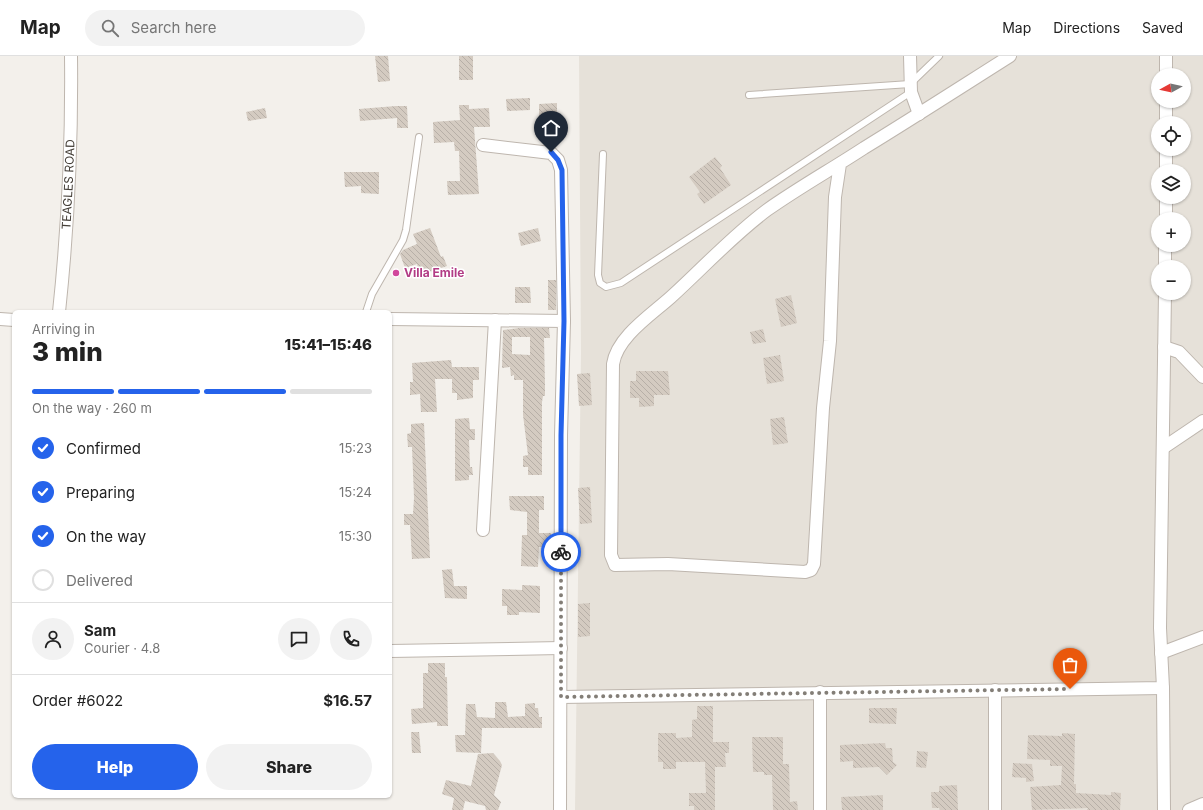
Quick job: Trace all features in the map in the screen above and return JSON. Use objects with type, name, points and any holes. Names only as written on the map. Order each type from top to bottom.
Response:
[{"type":"street","name":"TEAGLES ROAD","points":[[59,310],[69,206],[72,115],[71,56]]},
{"type":"street","points":[[910,56],[910,88],[919,114]]},
{"type":"street","points":[[840,164],[835,197],[830,341],[814,564],[811,570],[805,572],[668,564],[615,565],[611,554],[613,364],[618,347],[718,251],[762,215],[840,164],[1010,56]]},
{"type":"street","points":[[1166,56],[1166,68]]},
{"type":"street","points":[[483,145],[551,152],[558,160],[562,170],[564,321],[561,435],[560,810]]},
{"type":"street","points":[[1164,810],[1163,688],[1160,628],[1165,300]]},
{"type":"street","points":[[0,319],[12,320]]},
{"type":"street","points":[[392,319],[564,321]]},
{"type":"street","points":[[483,530],[495,320]]},
{"type":"street","points":[[1164,347],[1179,352],[1202,378]]},
{"type":"street","points":[[1163,448],[1203,421]]},
{"type":"street","points":[[1161,653],[1203,637]]},
{"type":"street","points":[[392,651],[561,648]]},
{"type":"street","points":[[561,697],[1163,688]]},
{"type":"street","points":[[994,810],[995,690]]},
{"type":"street","points":[[820,692],[820,810]]},
{"type":"street","points":[[1189,810],[1203,804]]},
{"type":"lane","points":[[603,154],[598,275],[600,283],[606,287],[621,283],[910,88],[939,56]]},
{"type":"lane","points":[[749,95],[910,88]]},
{"type":"lane","points":[[367,310],[372,294],[403,240],[406,230],[419,137]]},
{"type":"shaded area","points":[[579,56],[1203,56],[1203,810],[575,810],[581,353]]},
{"type":"building","points":[[375,56],[388,56],[390,81],[378,82]]},
{"type":"building","points":[[459,56],[473,56],[473,80],[459,80]]},
{"type":"building","points":[[530,98],[530,110],[507,111],[506,99]]},
{"type":"building","points":[[557,103],[557,131],[539,131],[539,104]]},
{"type":"building","points":[[459,105],[469,105],[469,109],[489,108],[490,127],[474,127],[479,194],[448,195],[447,181],[460,181],[459,151],[455,151],[454,142],[434,143],[433,122],[460,120]]},
{"type":"building","points":[[407,106],[408,128],[397,128],[397,118],[360,121],[359,109]]},
{"type":"building","points":[[265,108],[267,118],[248,121],[246,112]]},
{"type":"building","points":[[715,157],[722,166],[720,168],[731,185],[704,204],[697,194],[700,192],[689,177]]},
{"type":"building","points":[[344,172],[379,172],[379,194],[361,193],[361,186],[345,187]]},
{"type":"building","points":[[430,228],[441,257],[443,256],[447,266],[420,275],[417,264],[405,268],[400,254],[403,250],[417,244],[413,234]]},
{"type":"building","points":[[538,228],[541,241],[521,246],[518,233]]},
{"type":"building","points":[[548,280],[556,280],[556,310],[548,310]]},
{"type":"building","points":[[515,287],[530,287],[531,303],[515,303]]},
{"type":"building","points":[[791,295],[797,323],[781,327],[775,299]]},
{"type":"building","points":[[519,328],[549,328],[550,338],[544,338],[545,396],[543,396],[542,402],[542,475],[528,475],[528,467],[523,467],[523,456],[528,455],[523,415],[523,380],[514,380],[514,375],[511,376],[510,367],[502,368],[503,330]],"holes":[[[512,337],[530,337],[530,355],[512,354]]]},
{"type":"building","points":[[763,329],[766,342],[753,344],[750,332]]},
{"type":"building","points":[[780,355],[784,381],[767,384],[763,358]]},
{"type":"building","points":[[451,360],[452,367],[479,367],[479,380],[473,380],[473,398],[457,400],[457,393],[452,393],[452,379],[435,379],[437,412],[421,412],[420,394],[410,395],[410,382],[413,382],[412,363]]},
{"type":"building","points":[[636,371],[668,371],[670,395],[654,395],[654,406],[639,407],[639,398],[630,398],[630,381],[636,381]]},
{"type":"building","points":[[590,373],[592,405],[579,406],[577,374]]},
{"type":"building","points":[[784,417],[788,443],[773,445],[770,419]]},
{"type":"building","points":[[469,418],[470,429],[475,429],[475,440],[469,440],[470,467],[472,467],[473,475],[469,475],[469,480],[455,481],[455,419]]},
{"type":"building","points":[[424,423],[430,558],[412,559],[410,525],[404,525],[404,514],[413,514],[414,498],[412,447],[408,447],[407,434],[411,433],[411,424]]},
{"type":"building","points":[[590,487],[592,523],[580,524],[578,488]]},
{"type":"building","points":[[509,496],[544,496],[544,510],[539,510],[539,533],[551,533],[550,547],[539,547],[538,567],[521,566],[522,535],[527,535],[527,512],[510,510]]},
{"type":"building","points":[[452,569],[454,586],[467,586],[467,599],[445,598],[442,570]]},
{"type":"building","points":[[522,585],[540,586],[540,613],[519,612],[519,615],[507,615],[507,606],[502,606],[502,589],[522,590]]},
{"type":"building","points":[[590,603],[590,636],[578,637],[578,604]]},
{"type":"building","points":[[428,663],[445,663],[445,677],[447,677],[448,726],[437,726],[437,722],[412,724],[411,709],[423,708],[423,673],[428,673]]},
{"type":"building","points":[[495,702],[506,702],[508,717],[525,716],[525,704],[535,703],[535,708],[538,708],[539,717],[542,717],[542,728],[482,728],[481,753],[456,752],[455,735],[465,735],[466,704],[475,704],[477,717],[495,718]]},
{"type":"building","points":[[697,706],[713,706],[713,742],[729,742],[729,753],[725,753],[726,767],[715,767],[715,810],[694,810],[694,806],[689,806],[689,793],[706,793],[705,762],[676,762],[676,769],[663,769],[663,762],[658,762],[658,733],[676,733],[676,738],[692,737],[692,720],[697,719]]},
{"type":"building","points":[[869,708],[897,708],[896,724],[869,723]]},
{"type":"building","points":[[411,732],[419,732],[421,753],[412,753]]},
{"type":"building","points":[[1062,733],[1075,734],[1074,784],[1076,784],[1076,793],[1111,795],[1111,792],[1121,793],[1120,810],[1087,810],[1088,808],[1032,810],[1030,787],[1061,785],[1062,766],[1050,766],[1050,760],[1027,759],[1028,735],[1062,736]]},
{"type":"building","points":[[752,737],[783,737],[783,764],[789,764],[790,802],[797,801],[798,810],[773,810],[772,775],[764,775],[764,772],[753,772]]},
{"type":"building","points":[[885,743],[886,748],[892,748],[893,762],[897,765],[887,775],[879,767],[853,768],[853,761],[840,762],[840,745]]},
{"type":"building","points":[[917,751],[928,752],[926,768],[916,767]]},
{"type":"building","points":[[493,753],[502,765],[494,795],[501,802],[498,810],[486,810],[485,806],[465,801],[463,810],[452,810],[454,798],[442,794],[446,780],[471,786],[478,754]]},
{"type":"building","points":[[1013,763],[1032,764],[1034,781],[1026,782],[1026,778],[1012,777]]},
{"type":"building","points":[[957,785],[958,810],[940,810],[939,808],[932,808],[931,792],[939,792],[939,786]]},
{"type":"building","points":[[883,795],[883,810],[842,810],[841,797]]},
{"type":"way so far","points":[[561,552],[561,697],[1070,689]]},
{"type":"place","name":"Villa Emile","points":[[396,273]]},
{"type":"route","points":[[551,152],[558,160],[562,170],[564,374],[561,435],[561,552]]}]
